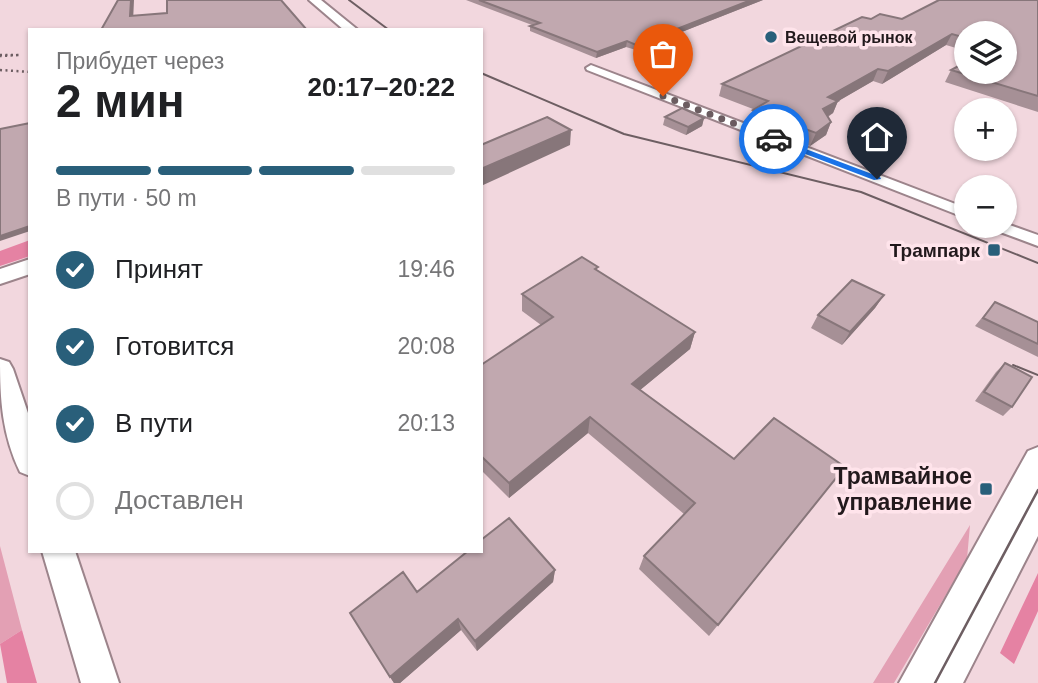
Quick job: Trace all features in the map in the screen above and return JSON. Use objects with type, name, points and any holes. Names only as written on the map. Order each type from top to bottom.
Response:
[{"type":"street","points":[[314,0],[349,28]]},
{"type":"street","points":[[590,68],[954,208]]},
{"type":"street","points":[[1017,233],[1038,241]]},
{"type":"street","points":[[0,277],[28,267]]},
{"type":"street","points":[[0,369],[28,457]]},
{"type":"street","points":[[918,683],[1038,460]]},
{"type":"street","points":[[943,683],[1038,504]]},
{"type":"street","points":[[59,553],[100,683]]},
{"type":"shaded area","points":[[28,241],[28,257],[0,266],[0,251]]},
{"type":"shaded area","points":[[970,525],[967,559],[894,683],[873,683]]},
{"type":"shaded area","points":[[0,546],[22,630],[0,644]]},
{"type":"shaded area","points":[[1038,573],[1038,611],[1014,664],[1000,653]]},
{"type":"shaded area","points":[[22,630],[37,683],[7,683],[0,644]]},
{"type":"building","points":[[118,0],[131,0],[130,16],[167,13],[167,0],[281,0],[305,28],[102,28]]},
{"type":"building","points":[[479,0],[751,0],[636,45],[627,41],[597,52],[530,26],[540,23]]},
{"type":"building","points":[[939,0],[1038,0],[1038,96],[998,84],[1017,84],[1017,21],[954,21],[954,35],[888,71],[878,69],[828,97],[838,101],[823,109],[831,122],[816,133],[753,110],[768,101],[722,84],[862,17],[871,19],[880,14],[902,19]]},
{"type":"building","points":[[682,108],[704,118],[688,127],[665,117]]},
{"type":"building","points":[[547,117],[571,130],[483,168],[483,144]]},
{"type":"building","points":[[28,123],[28,227],[0,236],[0,129]]},
{"type":"building","points":[[582,257],[598,267],[595,269],[695,332],[632,384],[734,459],[774,418],[845,467],[718,625],[644,556],[695,503],[590,417],[509,483],[483,458],[483,364],[553,317],[522,294]]},
{"type":"building","points":[[852,280],[884,295],[850,332],[818,315]]},
{"type":"building","points":[[995,302],[1038,322],[1038,344],[983,318]]},
{"type":"building","points":[[1005,363],[1032,377],[1012,407],[984,392]]},
{"type":"building","points":[[509,518],[555,570],[475,641],[458,619],[390,677],[350,613],[403,572],[417,592],[466,553],[483,553],[483,538]]},
{"type":"tram line","points":[[349,0],[386,28]]},
{"type":"tram line","points":[[483,74],[624,134],[861,192],[1038,263]]},
{"type":"tram line","points":[[1013,365],[1038,375]]},
{"type":"tram line","points":[[935,683],[1038,490]]},
{"type":"railway","points":[[0,55],[20,55],[0,56]]},
{"type":"railway","points":[[0,70],[28,72]]},
{"type":"way so far","points":[[663,96],[774,139]]},
{"type":"place","name":"Вещевой рынок","points":[[771,37]]},
{"type":"place","name":"Трампарк","points":[[994,250]]},
{"type":"place","name":"Трамвайное управление","points":[[986,489]]},
{"type":"route","points":[[774,139],[877,179]]}]
